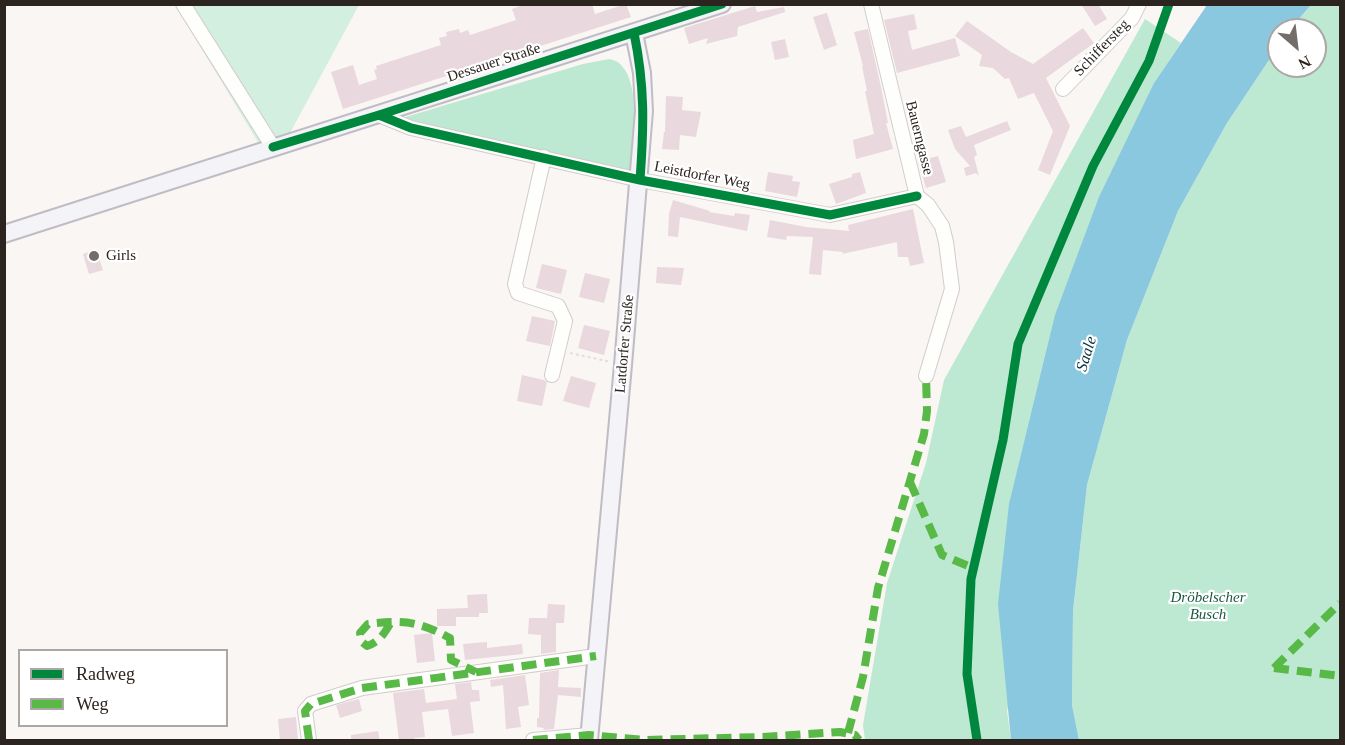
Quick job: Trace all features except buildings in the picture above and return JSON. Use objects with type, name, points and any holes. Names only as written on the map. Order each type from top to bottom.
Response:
[{"type":"main road","name":"Dessauer Straße","points":[[4,234],[634,33],[694,9],[722,4]]},
{"type":"main road","name":"Latdorfer Straße","points":[[589,738],[640,180],[644,111],[642,73],[634,33]]},
{"type":"street","points":[[183,4],[273,147]]},
{"type":"street","name":"Bauerngasse","points":[[871,4],[917,196],[928,205],[942,226],[948,250],[952,289],[926,376]]},
{"type":"street","name":"Schiffersteg","points":[[1063,89],[1132,18],[1139,4]]},
{"type":"street","name":"Leistdorfer Weg","points":[[379,116],[411,128],[640,180],[830,215],[917,196]]},
{"type":"street","points":[[544,157],[515,284],[519,293],[558,306],[566,321],[552,375]]},
{"type":"street","points":[[309,741],[305,711],[311,704],[362,688],[596,656]]},
{"type":"street","name":"Latdorfer Straße","points":[[533,741],[589,738]]},
{"type":"path","points":[[558,350],[623,365]]},
{"type":"green space","points":[[175,5],[359,5],[290,133],[261,147]]},
{"type":"green space","name":"Dröbelscher Busch","points":[[1311,5],[1340,5],[1340,740],[1079,740],[1072,705],[1073,611],[1087,485],[1127,340],[1178,211],[1227,123],[1267,63],[1267,78],[1327,78],[1327,18],[1300,18]]},
{"type":"green space","points":[[1145,19],[1181,43],[1154,83],[1007,711],[1011,740],[865,740],[863,725],[887,583],[926,463],[944,380]]},
{"type":"green space","points":[[609,59],[621,65],[632,87],[634,132],[630,173],[402,118],[583,64]]},
{"type":"water","name":"Saale","points":[[1207,5],[1311,5],[1300,18],[1267,18],[1267,63],[1227,123],[1178,211],[1127,340],[1087,485],[1073,611],[1072,705],[1079,740],[1011,740],[998,604],[1009,504],[1055,315],[1099,197],[1154,83]]},
{"type":"marked path","points":[[848,733],[863,677],[878,588],[924,434],[927,411],[926,376]]},
{"type":"marked path","points":[[910,482],[942,555],[973,568]]},
{"type":"marked path","points":[[1274,668],[1340,603]]},
{"type":"marked path","points":[[390,624],[375,642],[367,646],[362,642],[360,633],[368,624],[401,622],[419,625],[450,638],[451,660],[476,672]]},
{"type":"marked path","points":[[309,740],[305,711],[311,704],[362,688],[596,656]]},
{"type":"marked path","points":[[1274,668],[1340,676]]},
{"type":"marked path","points":[[533,740],[589,735],[644,740],[763,737],[840,732],[855,735],[859,740]]},
{"type":"cycle path","points":[[273,147],[722,4]]},
{"type":"cycle path","points":[[977,740],[967,674],[971,579],[1003,440],[1018,344],[1093,166],[1149,61],[1169,4]]},
{"type":"cycle path","points":[[634,33],[643,106],[640,180]]},
{"type":"cycle path","points":[[379,115],[411,128],[640,180],[830,215],[917,196]]},
{"type":"place","name":"Girls","points":[[94,256]]}]
